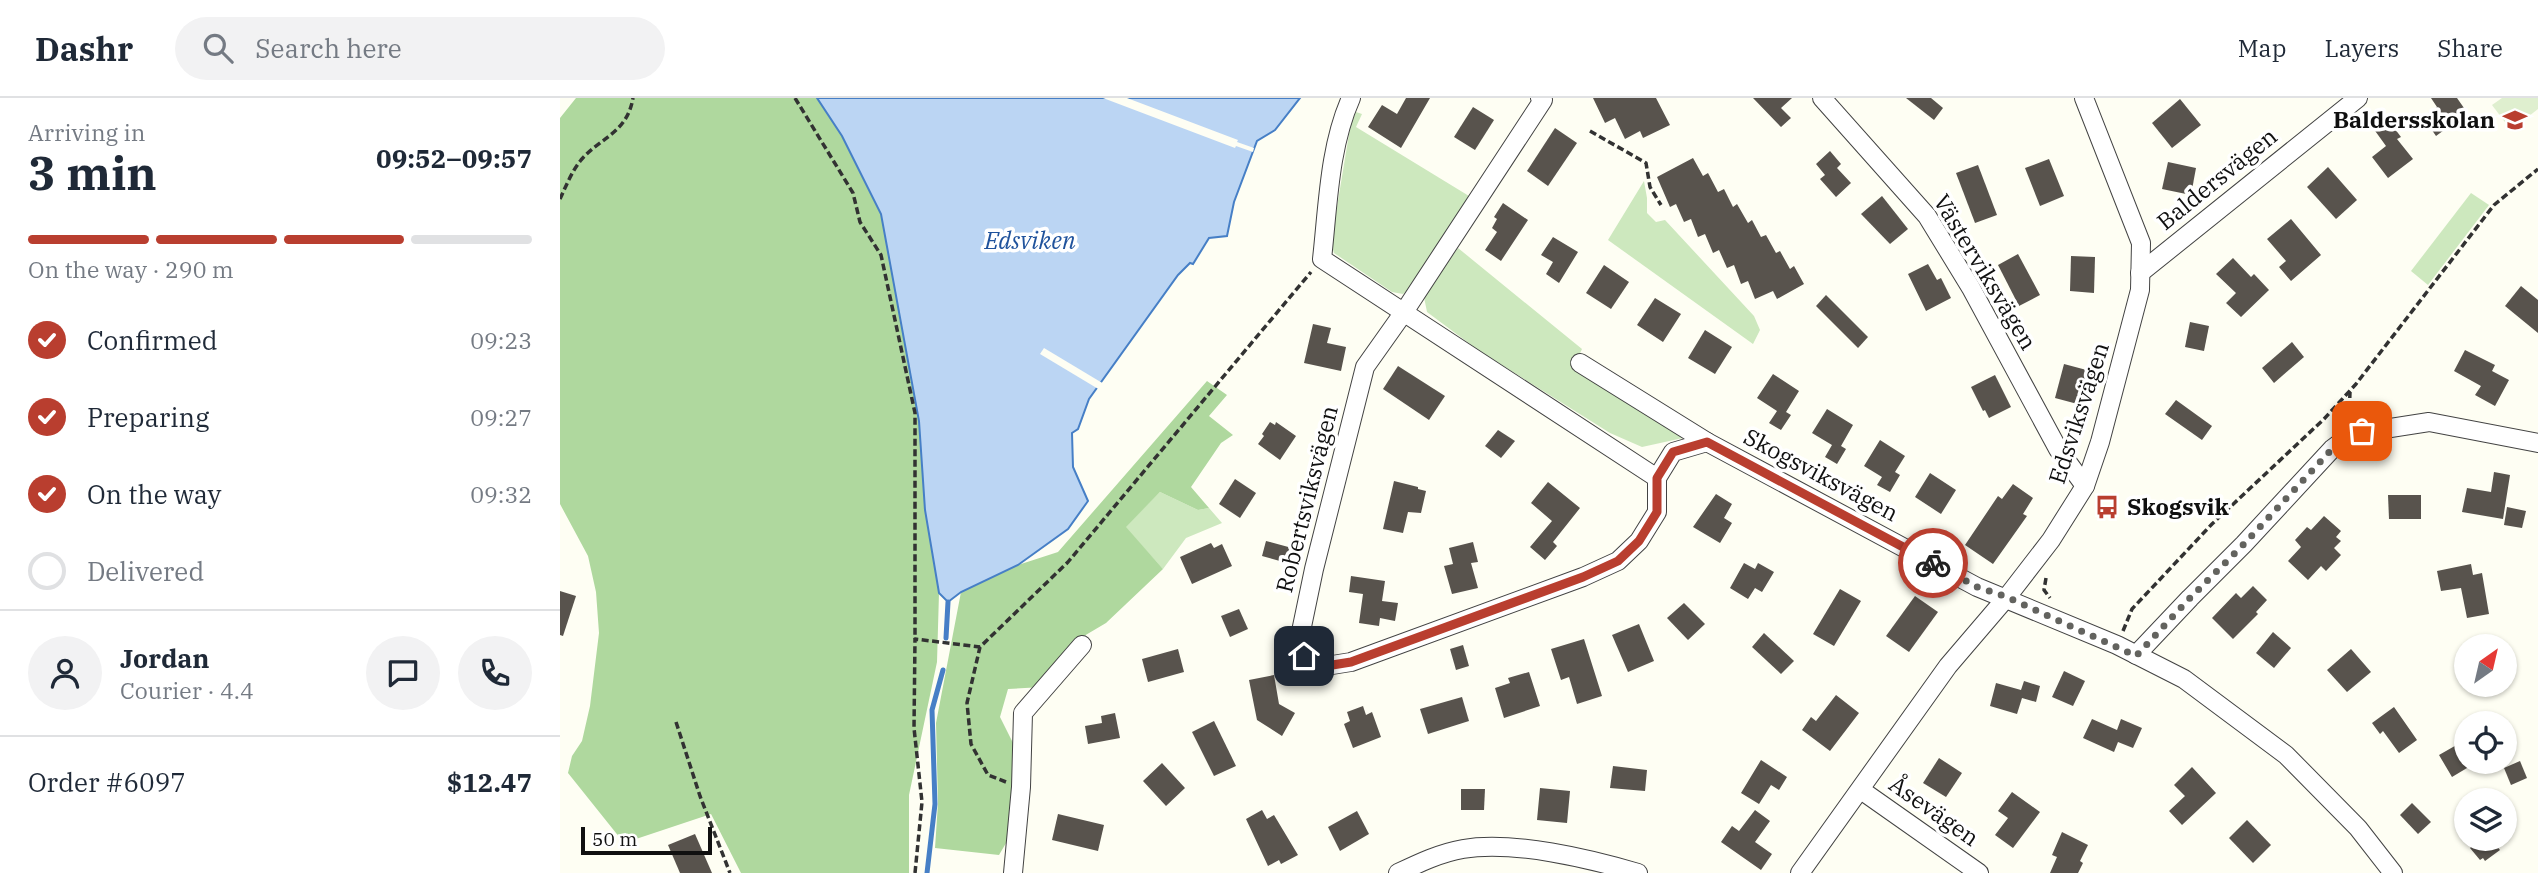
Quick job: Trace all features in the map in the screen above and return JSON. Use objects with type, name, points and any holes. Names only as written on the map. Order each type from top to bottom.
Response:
[{"type":"street","points":[[1350,98],[1344,112],[1332,164],[1322,259],[1657,478]]},
{"type":"street","name":"Västerviksvägen","points":[[1822,98],[1927,216],[1970,288],[2058,449],[2085,486]]},
{"type":"street","name":"Edsviksvägen","points":[[1800,873],[1948,666],[2051,540],[2085,486],[2124,358],[2140,290],[2141,243],[2084,98]]},
{"type":"street","name":"Baldersvägen","points":[[2140,272],[2358,98]]},
{"type":"street","name":"Robertsviksvägen","points":[[1541,99],[1404,312],[1365,366],[1314,569],[1299,641],[1304,656],[1326,666],[1351,662],[1583,577],[1618,561],[1639,541],[1657,512],[1657,478]]},
{"type":"street","name":"Skogsviksvägen","points":[[1580,363],[1707,442],[1977,587],[2007,597],[2117,645],[2184,679],[2286,755],[2358,828],[2393,873]]},
{"type":"street","points":[[2136,656],[2332,449],[2352,434],[2429,422],[2538,443]]},
{"type":"street","name":"Skogsviksvägen","points":[[1657,478],[1673,452],[1707,442]]},
{"type":"street","points":[[1013,873],[1021,787],[1023,713],[1082,645]]},
{"type":"street","name":"Åsevägen","points":[[1861,790],[1979,873]]},
{"type":"street","points":[[1398,873],[1423,861],[1463,849],[1498,846],[1595,860],[1638,873]]},
{"type":"path","points":[[560,199],[583,158],[608,139],[631,113],[633,98]]},
{"type":"path","points":[[795,98],[853,193],[860,222],[881,255],[915,413],[914,728],[922,802],[915,873]]},
{"type":"path","points":[[1590,131],[1646,163],[1650,187],[1661,205]]},
{"type":"path","points":[[2117,645],[2132,609],[2211,524],[2323,419],[2350,390],[2494,205],[2538,169]]},
{"type":"path","points":[[1021,787],[988,775],[971,744],[967,703],[980,646],[1068,562],[1322,259]]},
{"type":"path","points":[[2350,390],[2348,420],[2352,434]]},
{"type":"path","points":[[915,639],[980,646]]},
{"type":"path","points":[[676,722],[700,796],[730,873]]},
{"type":"green space","points":[[576,98],[817,98],[842,136],[881,214],[919,421],[925,510],[939,593],[937,662],[909,795],[909,873],[741,873],[711,814],[624,843],[568,773],[572,756],[582,741],[590,706],[599,633],[596,592],[588,556],[560,504],[560,118]]},
{"type":"green space","points":[[2502,98],[2538,98],[2538,109],[2511,130],[2492,105]]},
{"type":"green space","points":[[1356,112],[1362,114],[1356,127],[1469,196],[1416,283],[1403,294],[1392,292],[1334,253],[1331,243],[1351,122]]},
{"type":"green space","points":[[1644,181],[1647,213],[1656,222],[1665,220],[1754,316],[1760,330],[1753,344],[1608,240]]},
{"type":"green space","points":[[2471,193],[2489,205],[2428,285],[2411,271]]},
{"type":"green space","points":[[1458,248],[1582,349],[1574,366],[1683,438],[1642,447],[1610,433],[1478,350],[1427,312],[1424,297]]},
{"type":"green space","points":[[1207,381],[1227,395],[1209,416],[1233,435],[1221,443],[1191,487],[1209,508],[1198,510],[1160,492],[1126,527],[1163,569],[1106,623],[1084,636],[1069,651],[1043,687],[1008,689],[1000,717],[1015,747],[1009,838],[999,855],[935,848],[938,803],[936,723],[961,592],[1018,565],[1058,552]]},
{"type":"green space","points":[[1160,492],[1198,510],[1209,508],[1222,523],[1186,538],[1163,569],[1125,527]]},
{"type":"water","name":"Edsviken","points":[[817,98],[1300,98],[1275,130],[1257,141],[1234,202],[1227,236],[1209,238],[1193,264],[1190,263],[1178,275],[1089,399],[1078,429],[1072,433],[1073,467],[1088,501],[1068,529],[1018,565],[961,592],[948,602],[939,593],[925,510],[919,421],[881,214],[842,136]]},
{"type":"pier","points":[[1103,98],[1127,98],[1238,140],[1237,142],[1254,148],[1253,152],[1236,146],[1235,148]]},
{"type":"pier","points":[[1044,348],[1104,384],[1100,390],[1040,354]]},
{"type":"building","points":[[1406,98],[1430,98],[1401,148],[1368,127],[1382,105],[1397,114]]},
{"type":"building","points":[[1593,98],[1656,98],[1670,125],[1643,138],[1640,131],[1625,139],[1615,118],[1605,123]]},
{"type":"building","points":[[1753,98],[1792,98],[1781,108],[1791,118],[1781,127]]},
{"type":"building","points":[[1906,98],[1931,98],[1943,108],[1934,120]]},
{"type":"building","points":[[2431,98],[2457,98],[2471,118],[2459,127],[2455,122],[2436,136],[2423,117],[2437,107]]},
{"type":"building","points":[[2180,99],[2201,125],[2172,148],[2152,123]]},
{"type":"building","points":[[1473,107],[1494,120],[1475,150],[1454,137]]},
{"type":"building","points":[[2386,117],[2401,137],[2397,139],[2413,159],[2388,178],[2372,157],[2386,146],[2373,128]]},
{"type":"building","points":[[1555,128],[1577,143],[1548,186],[1527,171]]},
{"type":"building","points":[[1830,151],[1841,164],[1837,168],[1851,183],[1836,197],[1820,179],[1825,175],[1816,164]]},
{"type":"building","points":[[1693,158],[1703,176],[1708,173],[1718,192],[1724,189],[1733,207],[1737,204],[1748,223],[1752,220],[1761,237],[1766,235],[1776,253],[1780,251],[1790,269],[1794,266],[1804,284],[1777,299],[1773,291],[1755,299],[1748,281],[1741,284],[1734,265],[1727,268],[1719,250],[1713,253],[1705,234],[1698,237],[1691,219],[1684,222],[1676,204],[1670,207],[1657,177]]},
{"type":"building","points":[[2049,159],[2064,196],[2040,206],[2025,168]]},
{"type":"building","points":[[2168,162],[2196,168],[2191,195],[2162,189]]},
{"type":"building","points":[[1978,165],[1997,215],[1975,223],[1956,173]]},
{"type":"building","points":[[2328,167],[2357,200],[2336,219],[2307,187]]},
{"type":"building","points":[[1882,196],[1908,229],[1890,244],[1861,214]]},
{"type":"building","points":[[1503,203],[1528,220],[1501,261],[1485,250],[1497,232],[1492,228],[1497,219],[1494,217]]},
{"type":"building","points":[[2291,219],[2321,255],[2291,281],[2279,267],[2286,261],[2267,239]]},
{"type":"building","points":[[1553,237],[1578,252],[1559,283],[1546,274],[1553,262],[1541,255]]},
{"type":"building","points":[[2018,254],[2040,295],[2019,306],[1998,265]]},
{"type":"building","points":[[2071,256],[2095,257],[2094,293],[2070,291]]},
{"type":"building","points":[[2233,258],[2251,277],[2254,274],[2269,290],[2241,317],[2226,303],[2236,293],[2216,274]]},
{"type":"building","points":[[1928,264],[1937,280],[1941,278],[1951,298],[1926,311],[1908,274]]},
{"type":"building","points":[[1604,265],[1629,282],[1611,309],[1586,293]]},
{"type":"building","points":[[2521,286],[2538,300],[2538,333],[2505,306]]},
{"type":"building","points":[[1826,295],[1868,337],[1858,348],[1816,306]]},
{"type":"building","points":[[1655,298],[1681,314],[1663,342],[1637,325]]},
{"type":"building","points":[[2190,322],[2209,326],[2204,351],[2185,347]]},
{"type":"building","points":[[1313,324],[1331,328],[1327,343],[1346,347],[1341,371],[1304,363]]},
{"type":"building","points":[[1705,330],[1732,347],[1715,374],[1688,358]]},
{"type":"building","points":[[2292,342],[2304,357],[2274,383],[2262,368]]},
{"type":"building","points":[[2465,350],[2495,365],[2492,371],[2509,380],[2495,406],[2475,395],[2481,386],[2454,371]]},
{"type":"building","points":[[2064,364],[2094,372],[2085,406],[2055,398]]},
{"type":"building","points":[[1398,366],[1445,396],[1429,420],[1383,389]]},
{"type":"building","points":[[1773,374],[1799,391],[1786,412],[1791,415],[1781,430],[1769,423],[1777,411],[1757,398]]},
{"type":"building","points":[[1995,375],[2011,407],[1989,418],[1971,387]]},
{"type":"building","points":[[2176,400],[2212,426],[2202,440],[2165,414]]},
{"type":"building","points":[[1827,409],[1853,425],[1841,446],[1846,449],[1837,464],[1825,457],[1832,445],[1812,433]]},
{"type":"building","points":[[1270,422],[1275,425],[1276,422],[1296,436],[1280,460],[1258,444]]},
{"type":"building","points":[[1498,430],[1515,441],[1501,458],[1485,446]]},
{"type":"building","points":[[1880,440],[1905,456],[1895,472],[1900,475],[1890,492],[1877,485],[1882,477],[1864,466]]},
{"type":"building","points":[[2494,472],[2510,475],[2503,519],[2462,512],[2467,488],[2491,492]]},
{"type":"building","points":[[1930,473],[1956,490],[1941,514],[1915,497]]},
{"type":"building","points":[[1235,479],[1256,493],[1240,518],[1219,504]]},
{"type":"building","points":[[1394,481],[1426,491],[1421,513],[1408,512],[1403,533],[1383,529]]},
{"type":"building","points":[[1548,482],[1580,508],[1553,542],[1557,546],[1545,560],[1530,547],[1552,521],[1531,503]]},
{"type":"building","points":[[2013,484],[2033,498],[2023,514],[2027,516],[1993,564],[1965,545],[1998,496],[2002,499]]},
{"type":"building","points":[[1716,494],[1732,504],[1724,518],[1732,523],[1720,543],[1693,527]]},
{"type":"building","points":[[2388,495],[2421,495],[2421,519],[2389,519]]},
{"type":"building","points":[[2507,507],[2526,511],[2522,528],[2504,525]]},
{"type":"building","points":[[2324,516],[2341,531],[2336,537],[2341,541],[2334,548],[2341,555],[2326,571],[2321,566],[2308,580],[2288,561],[2301,547],[2295,540],[2307,527],[2311,530]]},
{"type":"building","points":[[1266,541],[1292,548],[1287,563],[1262,556]]},
{"type":"building","points":[[1473,542],[1478,562],[1471,563],[1478,588],[1452,594],[1444,566],[1453,564],[1449,548]]},
{"type":"building","points":[[1211,543],[1214,548],[1222,544],[1232,566],[1192,584],[1180,557]]},
{"type":"building","points":[[1744,563],[1755,569],[1758,563],[1774,572],[1762,592],[1755,588],[1748,599],[1730,588]]},
{"type":"building","points":[[2471,564],[2473,575],[2482,573],[2489,614],[2467,618],[2461,588],[2441,591],[2437,571]]},
{"type":"building","points":[[1351,576],[1385,581],[1382,601],[1398,603],[1395,621],[1380,618],[1379,626],[1359,623],[1363,594],[1349,592]]},
{"type":"building","points":[[2253,586],[2267,600],[2256,612],[2258,614],[2233,639],[2212,618],[2236,593],[2241,598]]},
{"type":"building","points":[[1840,589],[1861,601],[1834,646],[1813,634]]},
{"type":"building","points":[[560,591],[576,596],[563,636],[560,635]]},
{"type":"building","points":[[1915,596],[1938,612],[1909,652],[1886,636]]},
{"type":"building","points":[[1684,603],[1705,624],[1688,640],[1667,618]]},
{"type":"building","points":[[1239,609],[1248,629],[1230,637],[1221,616]]},
{"type":"building","points":[[1639,624],[1654,661],[1628,672],[1612,635]]},
{"type":"building","points":[[2273,632],[2291,648],[2274,668],[2256,653]]},
{"type":"building","points":[[1764,633],[1794,661],[1781,674],[1752,647]]},
{"type":"building","points":[[1584,639],[1602,696],[1577,704],[1569,677],[1561,680],[1551,649]]},
{"type":"building","points":[[1463,645],[1469,666],[1456,670],[1450,649]]},
{"type":"building","points":[[1178,649],[1184,672],[1148,682],[1142,659]]},
{"type":"building","points":[[2351,649],[2371,672],[2347,692],[2327,670]]},
{"type":"building","points":[[2064,671],[2085,681],[2073,706],[2052,697]]},
{"type":"building","points":[[1529,672],[1540,706],[1504,718],[1495,688],[1510,683],[1508,678]]},
{"type":"building","points":[[1274,675],[1279,704],[1295,713],[1282,736],[1257,720],[1249,680]]},
{"type":"building","points":[[2024,681],[2040,686],[2036,702],[2022,698],[2017,714],[1990,706],[1996,683],[2021,690]]},
{"type":"building","points":[[1836,695],[1859,713],[1830,751],[1802,730],[1811,717],[1816,721]]},
{"type":"building","points":[[1462,697],[1469,721],[1428,734],[1420,709]]},
{"type":"building","points":[[1363,706],[1366,715],[1372,712],[1381,737],[1353,748],[1344,724],[1350,721],[1347,712]]},
{"type":"building","points":[[2394,707],[2417,740],[2399,753],[2383,731],[2380,734],[2372,723]]},
{"type":"building","points":[[1115,713],[1120,738],[1088,744],[1085,726],[1102,723],[1101,716]]},
{"type":"building","points":[[2092,719],[2117,730],[2121,719],[2142,728],[2133,748],[2118,742],[2114,752],[2083,738]]},
{"type":"building","points":[[1214,721],[1236,766],[1214,776],[1192,732]]},
{"type":"building","points":[[2454,746],[2454,774],[2457,774],[2452,777],[2439,755]]},
{"type":"building","points":[[1939,758],[1962,773],[1946,797],[1923,783]]},
{"type":"building","points":[[1761,760],[1787,777],[1779,790],[1771,785],[1759,804],[1741,793]]},
{"type":"building","points":[[2520,761],[2527,778],[2511,785],[2506,774],[2517,774],[2517,762]]},
{"type":"building","points":[[1162,763],[1185,788],[1166,806],[1143,781]]},
{"type":"building","points":[[1613,766],[1647,770],[1645,791],[1610,788]]},
{"type":"building","points":[[2192,767],[2216,793],[2182,825],[2169,811],[2185,796],[2174,785]]},
{"type":"building","points":[[1540,788],[1570,791],[1567,823],[1537,820]]},
{"type":"building","points":[[1461,789],[1485,789],[1484,810],[1461,810]]},
{"type":"building","points":[[2012,792],[2040,812],[2013,848],[1995,835],[2008,818],[1998,811]]},
{"type":"building","points":[[2412,803],[2431,822],[2418,834],[2400,815]]},
{"type":"building","points":[[1262,810],[1267,819],[1274,815],[1298,855],[1281,864],[1279,860],[1268,866],[1246,819]]},
{"type":"building","points":[[1755,810],[1770,821],[1755,842],[1772,854],[1761,870],[1721,842],[1732,826],[1739,831]]},
{"type":"building","points":[[1357,811],[1369,834],[1340,851],[1328,827]]},
{"type":"building","points":[[1058,814],[1104,825],[1098,851],[1052,840]]},
{"type":"building","points":[[2247,820],[2271,845],[2253,863],[2229,838]]},
{"type":"building","points":[[2062,832],[2088,845],[2080,861],[2083,863],[2078,873],[2050,873],[2057,857],[2052,855]]},
{"type":"building","points":[[695,834],[712,873],[680,873],[668,845]]},
{"type":"building","points":[[2472,851],[2499,851],[2485,861],[2483,858],[2480,860]]},
{"type":"waterway","points":[[946,638],[948,602]]},
{"type":"waterway","points":[[927,873],[935,804],[932,710],[943,670]]},
{"type":"way so far","points":[[1933,563],[1977,587],[2007,597],[2117,645],[2136,656],[2332,449],[2352,434],[2362,431]]},
{"type":"place","name":"Baldersskolan","points":[[2515,120]]},
{"type":"place","name":"Skogsvik","points":[[2107,507]]},
{"type":"route","points":[[1304,656],[1326,666],[1351,662],[1583,577],[1618,561],[1639,541],[1657,512],[1657,478],[1673,452],[1707,442],[1933,563]]}]
